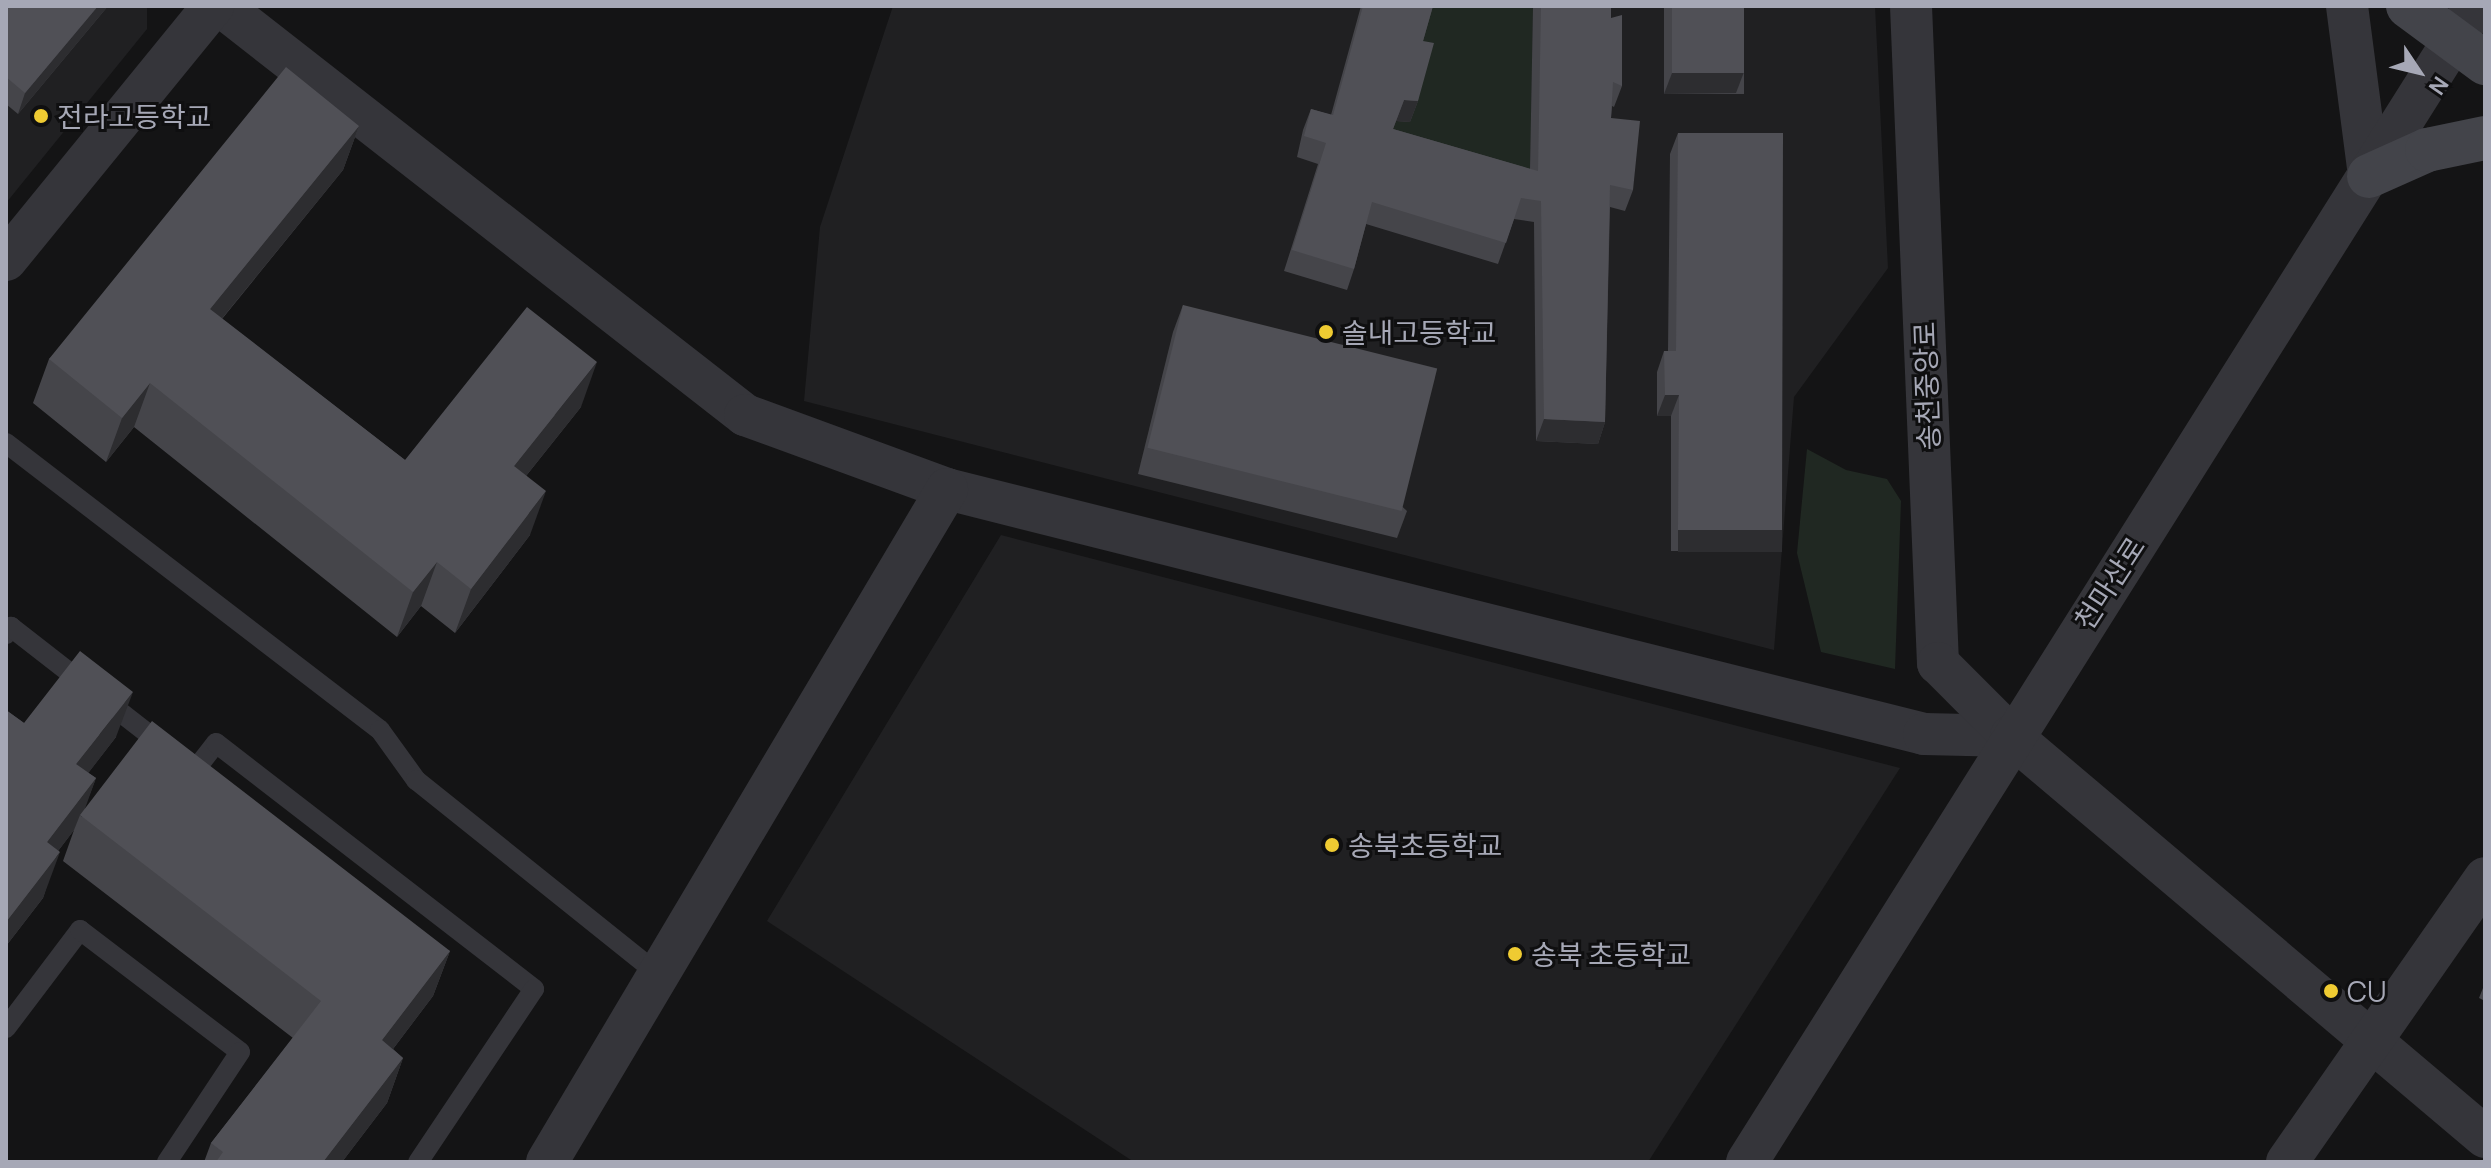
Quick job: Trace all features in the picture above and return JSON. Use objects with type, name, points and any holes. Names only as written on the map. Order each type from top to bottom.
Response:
[{"type":"street","points":[[6,260],[213,6]]},
{"type":"street","points":[[221,6],[745,415],[947,489],[1924,734],[2011,736]]},
{"type":"street","name":"송천중앙로","points":[[1911,6],[1938,663],[2011,736],[2485,1137]]},
{"type":"street","points":[[2347,6],[2369,176],[2427,150],[2485,138]]},
{"type":"street","points":[[2408,6],[2472,37]]},
{"type":"street","name":"천마산로","points":[[1747,1162],[2011,736],[2369,176],[2472,37]]},
{"type":"street","points":[[547,1162],[947,489]]},
{"type":"street","points":[[2287,1162],[2368,1040],[2485,878]]},
{"type":"lane","points":[[6,443],[380,730],[416,780],[657,973]]},
{"type":"lane","points":[[6,634],[11,627],[195,770],[216,743],[534,989],[418,1162]]},
{"type":"lane","points":[[6,1028],[80,930],[240,1052],[167,1162]]},
{"type":"shaded area","name":"전라고등학교","points":[[6,6],[147,6],[147,29],[6,203]]},
{"type":"shaded area","name":"솔내고등학교","points":[[893,6],[1875,6],[1888,268],[1794,397],[1774,650],[804,401],[820,227]]},
{"type":"shaded area","points":[[1431,6],[1533,6],[1530,192],[1385,150],[1396,121],[1410,122],[1415,62]]},
{"type":"shaded area","points":[[1807,449],[1846,470],[1887,479],[1901,501],[1895,669],[1821,652],[1797,553]]},
{"type":"shaded area","name":"송북초등학교","points":[[1001,535],[1900,768],[1648,1162],[1134,1162],[767,921]]},
{"type":"building","points":[[6,6],[98,6],[25,93],[6,77]]},
{"type":"building","points":[[1363,6],[1433,6],[1423,41],[1434,43],[1418,101],[1404,100],[1393,129],[1538,171],[1541,6],[1611,6],[1611,18],[1622,15],[1622,86],[1613,82],[1611,118],[1640,121],[1633,190],[1610,185],[1605,422],[1544,419],[1541,201],[1521,198],[1506,243],[1372,202],[1354,269],[1292,250],[1326,143],[1304,136],[1311,109],[1333,115]]},
{"type":"building","points":[[1672,6],[1744,6],[1744,73],[1672,73]]},
{"type":"building","points":[[286,67],[359,126],[210,309],[405,460],[527,307],[597,362],[514,466],[546,491],[471,589],[437,562],[413,592],[150,383],[122,418],[49,359]]},
{"type":"building","points":[[1678,133],[1783,133],[1782,530],[1678,530],[1679,395],[1665,395],[1664,351],[1676,351]]},
{"type":"building","points":[[1183,305],[1437,368],[1402,511],[1147,448]]},
{"type":"building","points":[[80,651],[133,692],[76,764],[96,778],[47,842],[60,852],[6,922],[6,710],[24,723]]},
{"type":"building","points":[[152,721],[450,951],[382,1040],[403,1058],[323,1162],[216,1162],[223,1152],[211,1143],[321,1001],[80,815]]},
{"type":"place","name":"전라고등학교","points":[[41,116]]},
{"type":"place","name":"솔내고등학교","points":[[1326,332]]},
{"type":"place","name":"송북초등학교","points":[[1332,845]]},
{"type":"place","name":"송북 초등학교","points":[[1515,954]]},
{"type":"place","name":"CU","points":[[2331,991]]}]
